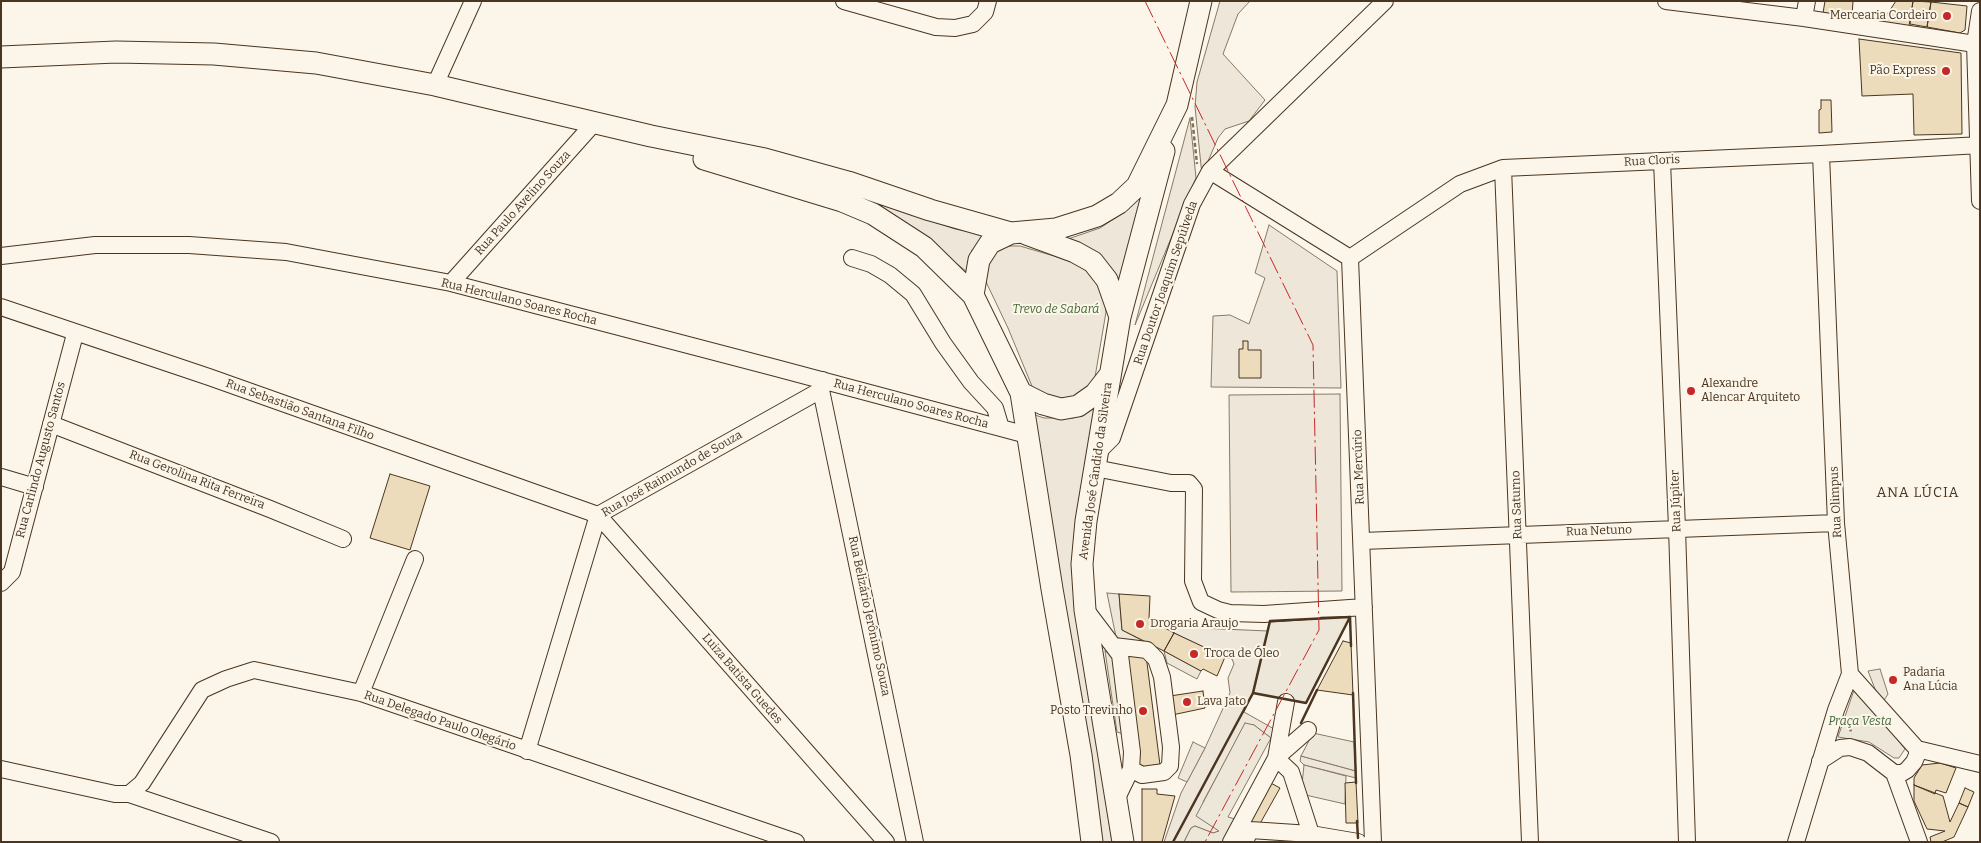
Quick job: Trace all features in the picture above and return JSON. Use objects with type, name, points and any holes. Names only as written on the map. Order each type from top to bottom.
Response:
[{"type":"main road","points":[[973,295],[979,260],[990,243],[1015,232],[1056,229],[1097,216],[1119,203],[1137,186],[1184,108],[1201,1]]},
{"type":"main road","points":[[1,57],[116,52],[214,54],[316,63],[434,85],[651,136],[765,160],[848,182],[930,210],[1015,232],[1075,252],[1093,262],[1106,280],[1120,317]]},
{"type":"main road","name":"Avenida José Cândido da Silveira","points":[[1123,842],[1085,610],[1082,564],[1086,521],[1120,317],[1184,108]]},
{"type":"main road","points":[[651,136],[688,155],[842,201],[873,214],[924,247],[973,295],[1021,393],[1081,755],[1092,842]]},
{"type":"main road","points":[[1021,393],[1042,404],[1061,409],[1078,406],[1095,394],[1110,375]]},
{"type":"street","points":[[434,85],[474,1]]},
{"type":"street","points":[[844,1],[936,27],[955,28],[973,24],[985,12],[988,1]]},
{"type":"street","name":"Rua Doutor Joaquim Sepúlveda","points":[[1097,460],[1112,438],[1192,204],[1210,171],[1385,1]]},
{"type":"street","points":[[1666,1],[1804,18],[1974,44]]},
{"type":"street","points":[[1804,18],[1808,1]]},
{"type":"street","points":[[1980,11],[1974,44],[1980,201]]},
{"type":"street","name":"Rua Paulo Avelino Souza","points":[[451,284],[595,122]]},
{"type":"street","name":"Rua Cloris","points":[[1350,258],[1460,184],[1503,168],[1978,145]]},
{"type":"street","name":"Rua Olimpus","points":[[1796,842],[1836,710],[1850,674],[1836,523],[1821,154]]},
{"type":"street","name":"Rua Júpiter","points":[[1662,161],[1677,528],[1687,842]]},
{"type":"street","name":"Rua Saturno","points":[[1503,168],[1530,842]]},
{"type":"street","points":[[1210,171],[1350,258]]},
{"type":"street","name":"Rua Herculano Soares Rocha","points":[[1,256],[96,245],[190,245],[286,252],[451,284],[822,385],[1027,435]]},
{"type":"street","points":[[852,258],[871,264],[890,275],[913,294],[942,343],[971,382],[996,408],[1001,428]]},
{"type":"street","name":"Rua Mercúrio","points":[[1350,258],[1373,842]]},
{"type":"street","name":"Rua Sebastião Santana Filho","points":[[1,307],[75,334],[209,377],[598,515]]},
{"type":"street","name":"Rua Carlindo Augusto Santos","points":[[1,584],[12,572],[75,334]]},
{"type":"street","name":"Rua José Raimundo de Souza","points":[[527,751],[598,515],[822,385]]},
{"type":"street","name":"Rua Belizário Jerônimo Souza","points":[[822,385],[915,842]]},
{"type":"street","name":"Rua Gerolina Rita Ferreira","points":[[51,424],[343,539]]},
{"type":"street","points":[[1097,460],[1171,483],[1189,483],[1194,489],[1193,581],[1201,602],[1230,613],[1264,614],[1364,607]]},
{"type":"street","points":[[1,477],[34,487]]},
{"type":"street","name":"Luiza Batista Guedes","points":[[598,515],[886,842]]},
{"type":"street","name":"Rua Netuno","points":[[1362,540],[1836,523]]},
{"type":"street","points":[[361,694],[415,559]]},
{"type":"street","points":[[1085,610],[1120,655],[1132,752],[1131,769],[1116,800]]},
{"type":"street","points":[[1114,646],[1147,650],[1156,659],[1162,677],[1171,747],[1170,766],[1164,772],[1142,775],[1131,769]]},
{"type":"street","name":"Rua Delegado Paulo Olegário","points":[[129,794],[142,783],[202,690],[226,679],[254,670],[361,694],[796,842]]},
{"type":"street","points":[[1850,674],[1917,749],[1980,764]]},
{"type":"street","points":[[1231,842],[1276,758],[1286,702]]},
{"type":"street","points":[[1276,758],[1308,730]]},
{"type":"street","points":[[1820,761],[1840,748],[1856,748],[1873,756],[1894,773],[1919,842]]},
{"type":"street","points":[[1894,773],[1907,770],[1914,762],[1917,749]]},
{"type":"street","points":[[1276,758],[1291,772],[1311,834]]},
{"type":"street","points":[[1,770],[115,794],[129,794],[271,842]]},
{"type":"street","points":[[1244,842],[1250,830],[1311,834],[1358,842]]},
{"type":"path","points":[[1184,108],[1200,190]]},
{"type":"path","points":[[1849,715],[1851,736]]},
{"type":"green space","points":[[1220,1],[1250,1],[1238,14],[1223,54],[1265,100],[1249,121],[1225,129],[1218,138],[1202,175],[1195,107],[1197,82]]},
{"type":"green space","points":[[1190,118],[1196,178],[1135,325]]},
{"type":"green space","points":[[815,182],[955,229],[988,235],[972,250],[967,272],[930,242]]},
{"type":"green space","points":[[1145,192],[1120,286],[1065,240],[1100,228],[1126,211]]},
{"type":"green space","points":[[1269,225],[1337,271],[1341,388],[1211,387],[1213,316],[1230,315],[1249,324],[1265,278],[1255,273]]},
{"type":"green space","name":"Trevo de Sabará","points":[[1005,246],[1020,246],[1077,264],[1091,273],[1104,295],[1106,312],[1095,377],[1089,388],[1070,403],[1034,391],[1008,328],[987,284],[985,276],[992,253]]},
{"type":"green space","points":[[1340,394],[1342,591],[1231,592],[1229,395]]},
{"type":"green space","points":[[1097,406],[1076,530],[1102,776],[1112,842],[1101,842],[1032,414],[1044,418],[1073,418],[1085,414]]},
{"type":"green space","points":[[1177,624],[1199,628],[1268,631],[1253,693],[1244,712],[1276,730],[1271,738],[1254,725],[1245,724],[1203,802],[1220,831],[1213,833],[1195,826],[1191,828],[1184,842],[1164,842],[1181,793],[1205,748],[1230,693],[1228,678],[1234,664],[1232,659],[1174,633]]},
{"type":"green space","points":[[1301,756],[1356,771],[1356,778],[1304,765],[1300,761]]},
{"type":"shaded area","points":[[1107,593],[1119,594],[1122,630],[1143,641],[1140,647],[1116,637]]},
{"type":"shaded area","points":[[1350,617],[1306,703],[1253,693],[1270,621]]},
{"type":"shaded area","points":[[1105,651],[1115,657],[1126,735],[1117,732]]},
{"type":"shaded area","points":[[1164,651],[1201,671],[1197,679],[1167,663]]},
{"type":"shaded area","points":[[1880,669],[1888,694],[1883,702],[1875,689],[1868,671]]},
{"type":"shaded area","name":"Praça Vesta","points":[[1855,690],[1858,690],[1905,749],[1899,758],[1894,758],[1869,742],[1838,737]]},
{"type":"shaded area","points":[[1245,723],[1254,725],[1271,738],[1228,817],[1246,822],[1235,842],[1184,842],[1191,828],[1195,826],[1213,833],[1219,831],[1196,816]]},
{"type":"shaded area","points":[[1313,733],[1354,742],[1356,771],[1301,756]]},
{"type":"shaded area","points":[[1193,742],[1205,748],[1187,782],[1178,778]]},
{"type":"shaded area","points":[[1304,765],[1346,776],[1345,804],[1301,794]]},
{"type":"building","points":[[1825,1],[1853,1],[1852,16],[1823,13]]},
{"type":"building","points":[[1896,1],[1913,1],[1909,26],[1882,22]]},
{"type":"building","points":[[1913,1],[1931,2],[1927,27],[1910,24]]},
{"type":"building","name":"Mercearia Cordeiro","points":[[1931,2],[1967,6],[1965,30],[1960,33],[1927,27]]},
{"type":"building","points":[[1859,39],[1961,53],[1962,134],[1914,135],[1913,94],[1862,96]]},
{"type":"building","points":[[1821,100],[1831,100],[1832,132],[1819,133]]},
{"type":"building","points":[[1243,341],[1248,341],[1248,350],[1261,350],[1261,378],[1239,378],[1239,349],[1243,349]]},
{"type":"building","points":[[390,474],[430,486],[410,550],[370,538]]},
{"type":"building","name":"Drogaria Araujo","points":[[1119,594],[1150,596],[1149,619],[1174,633],[1164,651],[1122,630]]},
{"type":"building","name":"Troca de Óleo","points":[[1174,633],[1225,657],[1217,676],[1203,669],[1201,671],[1164,651]]},
{"type":"building","points":[[1343,641],[1351,643],[1353,695],[1317,690]]},
{"type":"building","name":"Posto Trevinho","points":[[1146,655],[1160,765],[1139,768],[1126,657]]},
{"type":"building","name":"Lava Jato","points":[[1203,691],[1205,708],[1172,715],[1170,696]]},
{"type":"building","points":[[1940,763],[1956,768],[1946,793],[1936,790],[1935,794],[1914,785],[1914,778],[1922,765]]},
{"type":"building","points":[[1267,781],[1280,788],[1257,829],[1246,822]]},
{"type":"building","points":[[1356,782],[1358,823],[1346,823],[1345,783]]},
{"type":"building","points":[[1914,785],[1943,796],[1950,822],[1959,803],[1968,807],[1954,837],[1942,842],[1931,842],[1930,837],[1945,831],[1927,829],[1914,801]]},
{"type":"building","points":[[1965,788],[1974,792],[1968,807],[1959,803]]},
{"type":"building","points":[[1142,789],[1157,789],[1157,794],[1175,796],[1162,842],[1142,842]]},
{"type":"wall","points":[[1350,617],[1306,703],[1253,693],[1270,621],[1350,617]]},
{"type":"wall","points":[[1321,618],[1350,617],[1351,646]]},
{"type":"wall","points":[[1173,842],[1253,693],[1270,621],[1274,621]]},
{"type":"wall","points":[[1301,723],[1317,690]]},
{"type":"wall","points":[[1353,693],[1356,783]]},
{"type":"wall","points":[[1357,821],[1358,838]]},
{"type":"power","points":[[1145,1],[1313,345],[1319,630],[1205,842]]},
{"type":"place","name":"Mercearia Cordeiro","points":[[1947,16]]},
{"type":"place","name":"Pão Express","points":[[1946,71]]},
{"type":"place","name":"Alexandre Alencar Arquiteto","points":[[1691,391]]},
{"type":"place","name":"Drogaria Araujo","points":[[1140,624]]},
{"type":"place","name":"Troca de Óleo","points":[[1194,654]]},
{"type":"place","name":"Padaria Ana Lúcia","points":[[1893,680]]},
{"type":"place","name":"Lava Jato","points":[[1187,702]]},
{"type":"place","name":"Posto Trevinho","points":[[1143,711]]},
{"type":"district","name":"ANA LÚCIA","points":[[1918,493]]}]
